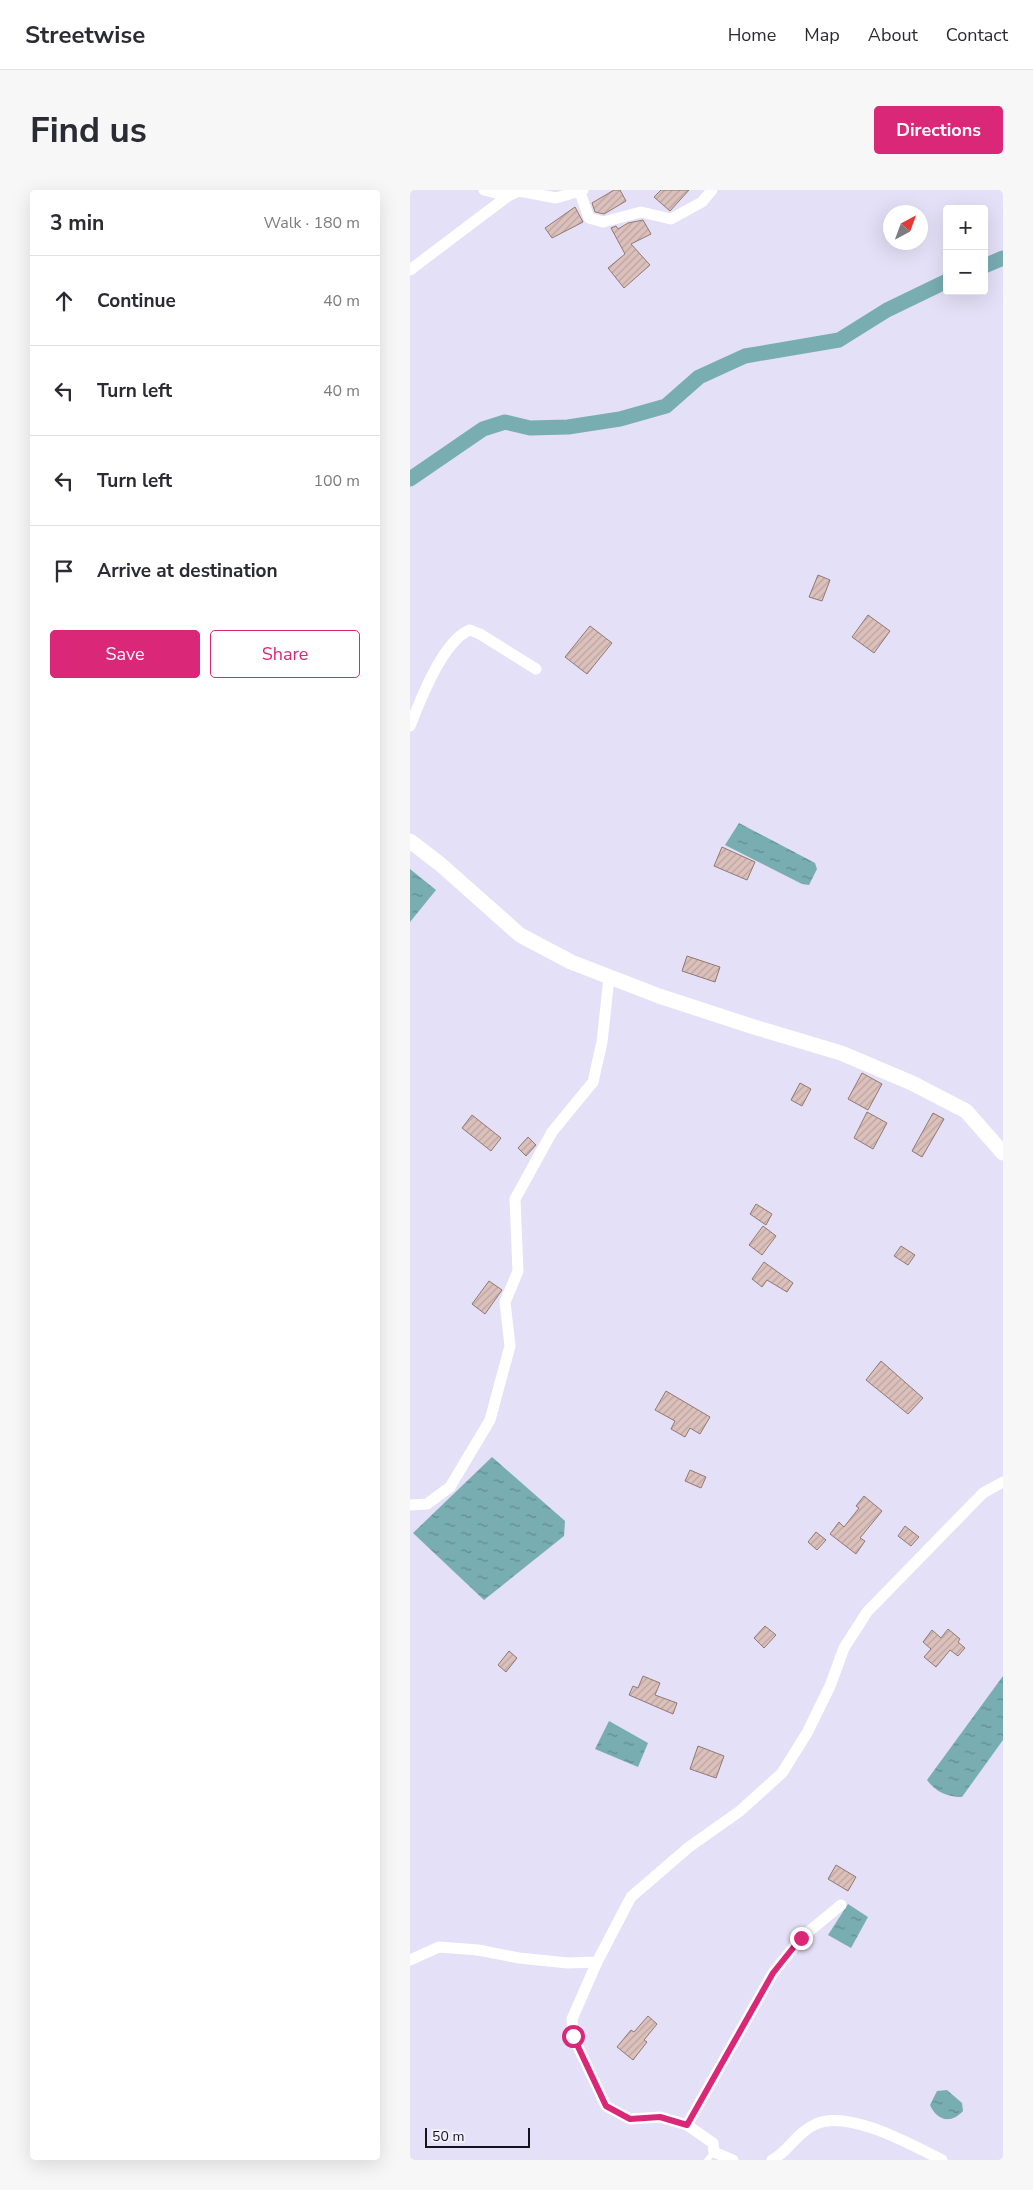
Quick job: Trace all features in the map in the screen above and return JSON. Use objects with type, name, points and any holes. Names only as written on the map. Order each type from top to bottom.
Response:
[{"type":"street","points":[[484,190],[508,196]]},
{"type":"street","points":[[410,270],[508,196],[519,191],[556,198],[581,191],[589,218],[603,222],[641,212],[671,218],[702,202],[712,190]]},
{"type":"street","points":[[410,726],[433,675],[453,642],[462,633],[470,630],[480,634],[536,669]]},
{"type":"street","points":[[410,841],[440,864],[520,935],[571,962],[609,978],[754,1027],[841,1052],[912,1083],[966,1111],[1003,1153]]},
{"type":"street","points":[[410,1505],[427,1504],[450,1487],[490,1420],[510,1346],[505,1302],[518,1271],[515,1199],[552,1132],[594,1082],[602,1042],[609,978]]},
{"type":"street","points":[[733,2160],[710,2156],[713,2143],[687,2125],[660,2117],[630,2119],[606,2106],[573,2036],[572,2019],[597,1962],[632,1897],[689,1847],[740,1811],[782,1773],[807,1733],[830,1686],[844,1648],[867,1612],[983,1493],[1003,1482]]},
{"type":"street","points":[[687,2125],[773,1973],[801,1938],[840,1905]]},
{"type":"street","points":[[410,1960],[440,1947],[478,1950],[518,1958],[568,1963],[597,1962]]},
{"type":"street","points":[[772,2160],[780,2156],[801,2133],[816,2124],[830,2120],[882,2130],[942,2160]]},
{"type":"water","points":[[739,823],[815,863],[817,869],[809,885],[802,884],[725,845]]},
{"type":"water","points":[[410,869],[436,890],[410,922]]},
{"type":"water","points":[[492,1457],[565,1521],[564,1536],[484,1600],[413,1533]]},
{"type":"water","points":[[1003,1676],[1003,1740],[962,1797],[942,1793],[927,1780]]},
{"type":"water","points":[[609,1721],[648,1743],[638,1767],[595,1749]]},
{"type":"water","points":[[848,1904],[868,1917],[851,1948],[828,1935]]},
{"type":"water","points":[[947,2090],[962,2103],[963,2111],[954,2118],[945,2119],[936,2115],[930,2105],[937,2091]]},
{"type":"building","points":[[614,190],[620,190],[626,201],[604,214],[595,212],[592,203]]},
{"type":"building","points":[[661,190],[689,190],[670,211],[654,197]]},
{"type":"building","points":[[575,207],[583,222],[552,238],[545,228]]},
{"type":"building","points":[[643,220],[651,234],[631,244],[650,265],[624,288],[608,268],[625,254],[611,228],[616,226],[618,229],[628,223]]},
{"type":"building","points":[[818,575],[830,580],[822,601],[809,597]]},
{"type":"building","points":[[868,615],[890,631],[874,653],[852,637]]},
{"type":"building","points":[[590,626],[612,643],[587,674],[565,657]]},
{"type":"building","points":[[722,847],[755,862],[747,880],[714,866]]},
{"type":"building","points":[[687,956],[720,967],[715,982],[682,971]]},
{"type":"building","points":[[862,1073],[882,1084],[868,1110],[848,1099]]},
{"type":"building","points":[[800,1083],[811,1089],[802,1106],[791,1100]]},
{"type":"building","points":[[867,1112],[887,1123],[873,1149],[854,1138]]},
{"type":"building","points":[[933,1113],[944,1119],[922,1157],[912,1151]]},
{"type":"building","points":[[472,1115],[501,1138],[491,1151],[462,1128]]},
{"type":"building","points":[[528,1137],[536,1145],[526,1156],[518,1148]]},
{"type":"building","points":[[756,1204],[772,1214],[766,1225],[750,1214]]},
{"type":"building","points":[[763,1226],[776,1236],[762,1255],[749,1245]]},
{"type":"building","points":[[901,1246],[915,1255],[908,1265],[894,1256]]},
{"type":"building","points":[[764,1262],[793,1283],[787,1292],[767,1280],[762,1287],[752,1279]]},
{"type":"building","points":[[489,1281],[502,1290],[485,1314],[472,1304]]},
{"type":"building","points":[[881,1361],[923,1398],[908,1414],[866,1380]]},
{"type":"building","points":[[666,1391],[710,1417],[700,1434],[690,1428],[685,1437],[671,1429],[675,1421],[655,1410]]},
{"type":"building","points":[[690,1470],[706,1477],[701,1488],[685,1481]]},
{"type":"building","points":[[864,1496],[882,1511],[860,1538],[865,1541],[856,1554],[830,1534],[839,1522],[844,1527],[859,1508],[856,1506]]},
{"type":"building","points":[[905,1526],[919,1537],[911,1546],[898,1536]]},
{"type":"building","points":[[816,1532],[826,1540],[817,1550],[808,1542]]},
{"type":"building","points":[[765,1626],[776,1635],[764,1648],[754,1638]]},
{"type":"building","points":[[948,1629],[960,1639],[958,1642],[965,1648],[958,1656],[950,1650],[936,1667],[924,1657],[931,1649],[923,1642],[932,1630],[941,1638]]},
{"type":"building","points":[[509,1651],[517,1658],[506,1672],[498,1665]]},
{"type":"building","points":[[643,1676],[660,1683],[655,1695],[677,1703],[673,1714],[629,1695],[633,1686],[638,1688]]},
{"type":"building","points":[[698,1746],[724,1756],[716,1778],[690,1769]]},
{"type":"building","points":[[836,1865],[856,1877],[848,1891],[828,1879]]},
{"type":"building","points":[[648,2016],[657,2024],[644,2040],[647,2042],[633,2060],[617,2047],[631,2030],[634,2032]]},
{"type":"waterway","points":[[988,264],[1003,258]]},
{"type":"waterway","points":[[410,479],[483,429],[505,422],[530,428],[568,427],[620,419],[666,406],[699,377],[745,356],[839,340],[887,310],[943,283]]},
{"type":"route","points":[[573,2036],[606,2106],[630,2119],[660,2117],[687,2125],[773,1973],[801,1938]]}]
